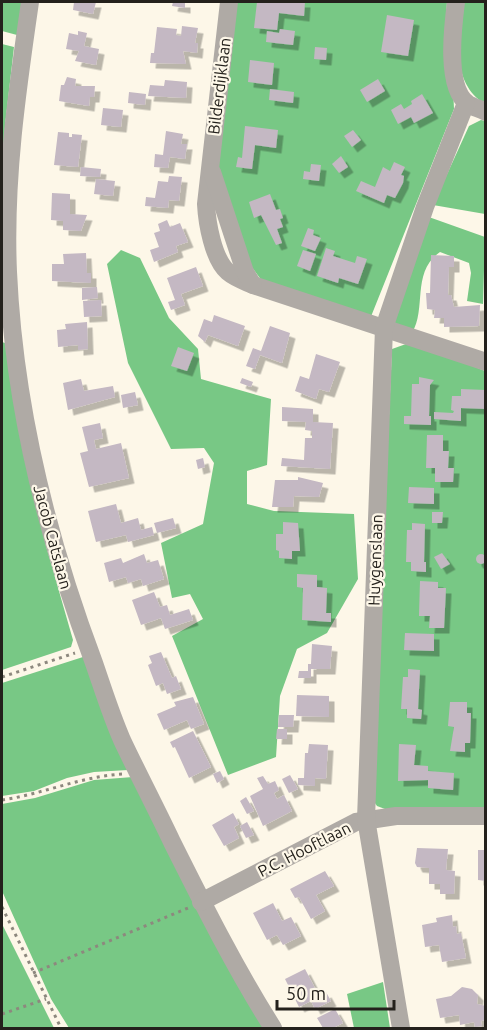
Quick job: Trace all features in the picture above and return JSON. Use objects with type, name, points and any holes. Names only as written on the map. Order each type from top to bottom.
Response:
[{"type":"street","name":"Jacob Catslaan","points":[[30,2],[18,86],[8,190],[8,272],[14,337],[37,481],[55,552],[121,738],[201,902],[247,987],[273,1029]]},
{"type":"street","name":"Bilderdijklaan","points":[[229,2],[212,141],[211,170],[245,272],[253,285],[486,362]]},
{"type":"street","points":[[456,2],[452,45],[453,69],[459,90],[466,103],[486,112]]},
{"type":"street","name":"Huygenslaan","points":[[401,1029],[366,819],[384,328],[425,207],[466,103]]},
{"type":"street","name":"P.C. Hooftlaan","points":[[201,902],[356,822],[396,816],[486,816]]},
{"type":"path","points":[[2,677],[88,649]]},
{"type":"path","points":[[2,800],[33,795],[94,776],[138,773]]},
{"type":"path","points":[[33,973],[201,902]]},
{"type":"path","points":[[2,907],[61,1029]]},
{"type":"path","points":[[2,1014],[46,999]]},
{"type":"green space","points":[[2,2],[23,2],[17,35],[2,31]]},
{"type":"green space","points":[[233,2],[447,2],[444,52],[453,87],[454,109],[370,319],[262,281],[251,266],[220,183],[216,142]]},
{"type":"green space","points":[[462,2],[485,2],[485,104],[466,84],[459,58]]},
{"type":"green space","points":[[2,44],[14,47],[5,126],[2,215]]},
{"type":"green space","points":[[481,120],[485,121],[485,214],[433,205],[469,126]]},
{"type":"green space","points":[[426,216],[485,237],[483,304],[467,301],[471,273],[469,263],[440,252],[431,260],[422,280],[419,313],[412,333],[389,325]]},
{"type":"green space","points":[[121,250],[140,258],[169,318],[198,349],[201,379],[271,399],[267,465],[247,471],[247,504],[274,511],[354,514],[358,579],[327,633],[297,649],[280,696],[276,757],[228,775],[172,636],[203,619],[190,594],[172,598],[161,543],[203,524],[214,463],[204,448],[171,449],[128,363],[107,264]]},
{"type":"green space","points":[[2,342],[5,343],[46,546],[73,640],[71,647],[2,670]]},
{"type":"green space","points":[[406,344],[436,351],[485,371],[485,809],[385,809],[377,806],[372,799],[392,349]]},
{"type":"green space","points":[[83,657],[128,770],[94,772],[67,778],[34,791],[2,796],[2,683]]},
{"type":"green space","points":[[133,777],[264,1028],[69,1028],[51,999],[2,891],[2,804],[35,798],[94,780]]},
{"type":"green space","points":[[2,924],[54,1028],[2,1028]]},
{"type":"green space","points":[[383,982],[390,1028],[354,1028],[347,994]]},
{"type":"building","points":[[74,2],[96,2],[93,14],[73,10]]},
{"type":"building","points":[[173,2],[185,2],[185,8],[172,6]]},
{"type":"building","points":[[257,2],[305,2],[304,16],[279,13],[277,30],[254,28]]},
{"type":"building","points":[[387,15],[414,20],[408,56],[381,52]]},
{"type":"building","points":[[182,26],[198,28],[195,43],[198,43],[197,53],[183,51],[186,64],[150,63],[151,53],[154,53],[157,27],[177,29],[176,35],[181,36]]},
{"type":"building","points":[[280,29],[295,31],[293,45],[266,42],[267,31],[279,33]]},
{"type":"building","points":[[78,31],[87,33],[84,46],[99,49],[96,65],[75,61],[79,51],[66,49],[69,33],[78,35]]},
{"type":"building","points":[[315,47],[327,48],[326,60],[314,59]]},
{"type":"building","points":[[250,60],[274,63],[272,85],[248,82]]},
{"type":"building","points":[[67,77],[76,79],[75,86],[95,86],[94,97],[90,97],[89,106],[59,101],[61,85],[64,85]]},
{"type":"building","points":[[378,79],[385,91],[367,102],[360,90]]},
{"type":"building","points":[[165,80],[187,82],[186,98],[148,96],[150,85],[164,86]]},
{"type":"building","points":[[270,89],[294,92],[293,103],[269,100]]},
{"type":"building","points":[[129,92],[146,94],[145,105],[128,103]]},
{"type":"building","points":[[422,94],[433,113],[414,123],[411,117],[398,124],[391,110],[401,104],[404,109]]},
{"type":"building","points":[[103,108],[123,110],[121,127],[101,125]]},
{"type":"building","points":[[245,126],[278,130],[276,148],[255,145],[252,169],[236,167],[238,157],[242,158]]},
{"type":"building","points":[[353,130],[361,140],[352,147],[344,136]]},
{"type":"building","points":[[166,131],[183,134],[181,144],[187,144],[185,159],[170,157],[168,168],[154,167],[155,154],[163,155]]},
{"type":"building","points":[[58,132],[69,133],[69,137],[72,137],[72,134],[82,135],[78,167],[54,165]]},
{"type":"building","points":[[341,156],[348,167],[339,173],[332,164]]},
{"type":"building","points":[[394,162],[405,167],[401,175],[404,176],[403,183],[395,198],[387,195],[384,203],[356,191],[361,181],[375,187],[383,167],[390,171]]},
{"type":"building","points":[[311,164],[321,165],[319,181],[303,179],[304,171],[310,172]]},
{"type":"building","points":[[81,167],[101,169],[100,177],[80,176]]},
{"type":"building","points":[[169,176],[182,177],[179,201],[169,200],[168,208],[145,206],[146,197],[155,198],[158,181],[168,182]]},
{"type":"building","points":[[96,179],[115,181],[113,196],[94,194]]},
{"type":"building","points":[[52,193],[70,194],[70,214],[87,215],[81,231],[63,230],[63,221],[51,220]]},
{"type":"building","points":[[270,194],[276,210],[280,209],[283,218],[280,219],[283,227],[277,229],[282,243],[276,245],[261,215],[254,218],[249,202]]},
{"type":"building","points":[[167,220],[170,227],[180,223],[188,242],[176,246],[178,252],[154,262],[150,250],[159,247],[154,233],[160,231],[158,224]]},
{"type":"building","points":[[308,228],[314,230],[313,235],[321,238],[315,251],[301,246]]},
{"type":"building","points":[[326,248],[335,251],[333,256],[355,263],[357,256],[367,259],[358,284],[339,278],[338,283],[317,276]]},
{"type":"building","points":[[303,250],[316,254],[310,271],[297,266]]},
{"type":"building","points":[[86,253],[87,273],[91,273],[91,283],[52,281],[52,264],[64,264],[63,254]]},
{"type":"building","points":[[431,255],[454,256],[454,267],[449,267],[448,295],[451,295],[454,307],[480,305],[479,326],[444,327],[444,318],[434,318],[435,310],[427,309],[426,293],[430,293]]},
{"type":"building","points":[[196,267],[203,286],[181,294],[185,305],[171,310],[168,302],[175,300],[167,278]]},
{"type":"building","points":[[97,287],[98,298],[82,300],[82,288]]},
{"type":"building","points":[[101,300],[102,316],[84,317],[83,301]]},
{"type":"building","points":[[214,315],[245,326],[238,346],[208,335],[205,342],[198,336],[204,319],[212,322]]},
{"type":"building","points":[[87,322],[88,349],[78,350],[78,345],[58,347],[57,330],[66,329],[65,324]]},
{"type":"building","points":[[270,326],[290,333],[282,363],[260,355],[255,369],[246,366],[253,348],[261,351]]},
{"type":"building","points":[[178,347],[194,353],[187,371],[171,366]]},
{"type":"building","points":[[316,354],[340,362],[329,392],[319,389],[316,399],[295,391],[300,376],[309,379]]},
{"type":"building","points":[[419,377],[434,380],[430,385],[431,425],[404,424],[404,416],[411,416],[412,384],[419,384]]},
{"type":"building","points":[[242,378],[253,382],[251,387],[240,383]]},
{"type":"building","points":[[81,379],[84,391],[113,386],[115,397],[68,410],[63,383]]},
{"type":"building","points":[[461,389],[486,390],[486,409],[461,408],[461,421],[434,419],[434,412],[453,413],[454,411],[451,410],[452,396],[461,396]]},
{"type":"building","points":[[135,392],[138,405],[123,408],[121,395]]},
{"type":"building","points":[[282,407],[313,409],[313,422],[333,423],[330,469],[281,466],[282,458],[304,460],[305,438],[312,438],[312,431],[305,430],[306,422],[282,421]]},
{"type":"building","points":[[100,423],[103,438],[94,440],[96,449],[121,443],[129,478],[89,487],[80,453],[88,451],[82,427]]},
{"type":"building","points":[[427,435],[443,435],[443,451],[449,451],[448,468],[454,468],[453,482],[435,482],[435,468],[426,468]]},
{"type":"building","points":[[203,458],[205,467],[198,469],[196,460]]},
{"type":"building","points":[[298,477],[323,483],[319,497],[294,496],[293,507],[272,507],[275,480],[298,480]]},
{"type":"building","points":[[409,487],[434,488],[434,504],[408,503]]},
{"type":"building","points":[[116,504],[121,523],[138,518],[141,530],[152,527],[154,535],[128,542],[126,535],[96,542],[88,511]]},
{"type":"building","points":[[432,512],[443,512],[442,523],[432,523]]},
{"type":"building","points":[[173,518],[176,528],[157,533],[154,523]]},
{"type":"building","points":[[283,522],[298,523],[300,551],[292,551],[292,559],[279,558],[279,551],[276,550],[276,534],[283,534]]},
{"type":"building","points":[[412,523],[425,524],[426,572],[411,571],[411,562],[406,562],[407,530],[412,530]]},
{"type":"building","points":[[442,553],[450,564],[441,569],[434,557]]},
{"type":"building","points":[[144,554],[147,563],[158,560],[164,579],[143,586],[141,579],[128,583],[126,577],[109,582],[104,563],[121,558],[123,563]]},
{"type":"building","points":[[481,554],[485,555],[485,563],[481,564],[477,563],[476,559],[477,555]]},
{"type":"building","points":[[297,574],[317,575],[317,587],[327,588],[326,613],[331,613],[331,622],[302,620],[303,588],[297,587]]},
{"type":"building","points":[[420,581],[438,582],[438,588],[446,588],[444,628],[429,628],[430,616],[419,616]]},
{"type":"building","points":[[154,592],[160,607],[167,605],[170,615],[189,609],[193,620],[165,629],[161,618],[141,625],[132,600]]},
{"type":"building","points":[[405,633],[434,634],[434,651],[404,650]]},
{"type":"building","points":[[312,644],[332,646],[330,669],[311,669],[311,678],[298,678],[299,671],[308,671],[308,664],[311,664]]},
{"type":"building","points":[[161,652],[172,678],[176,676],[181,689],[167,694],[163,683],[156,686],[148,665],[152,663],[149,656]]},
{"type":"building","points":[[408,669],[420,670],[418,709],[422,710],[421,719],[407,718],[407,709],[401,709],[403,677],[408,677]]},
{"type":"building","points":[[297,695],[329,696],[329,717],[296,716]]},
{"type":"building","points":[[193,697],[204,724],[191,729],[187,720],[164,730],[157,714],[176,706],[174,702]]},
{"type":"building","points":[[450,702],[467,702],[467,713],[471,713],[470,743],[465,743],[465,752],[450,751],[454,727],[448,726]]},
{"type":"building","points":[[279,715],[294,715],[293,727],[278,727]]},
{"type":"building","points":[[277,729],[287,729],[287,739],[276,739]]},
{"type":"building","points":[[193,731],[211,767],[189,778],[175,747],[173,748],[170,742]]},
{"type":"building","points":[[309,744],[328,745],[326,779],[315,778],[315,786],[298,785],[298,778],[304,778],[305,753],[308,753]]},
{"type":"building","points":[[399,744],[416,745],[414,765],[428,766],[428,771],[454,773],[453,790],[428,788],[428,780],[398,781]]},
{"type":"building","points":[[220,771],[224,779],[217,783],[213,774]]},
{"type":"building","points":[[290,775],[298,789],[289,793],[282,779]]},
{"type":"building","points":[[263,776],[268,784],[275,781],[279,790],[274,793],[277,799],[284,795],[292,811],[263,826],[250,796],[263,789],[257,778]]},
{"type":"building","points":[[246,797],[254,811],[247,814],[240,801]]},
{"type":"building","points":[[233,813],[239,824],[234,827],[239,838],[224,846],[212,825]]},
{"type":"building","points":[[247,822],[254,835],[246,838],[240,826]]},
{"type":"building","points":[[417,848],[448,849],[446,870],[455,871],[454,894],[440,894],[440,884],[429,884],[429,868],[417,867],[415,863]]},
{"type":"building","points":[[478,850],[486,850],[486,881],[478,880]]},
{"type":"building","points":[[325,871],[334,886],[316,895],[325,911],[311,919],[299,897],[295,898],[290,889]]},
{"type":"building","points":[[273,903],[282,921],[291,917],[301,936],[283,945],[277,935],[267,940],[253,913]]},
{"type":"building","points":[[452,915],[453,927],[456,926],[457,934],[461,933],[466,958],[442,962],[439,945],[425,947],[422,925],[437,922],[436,918]]},
{"type":"building","points":[[305,969],[319,996],[326,992],[331,1001],[315,1009],[311,1001],[299,1007],[285,979]]},
{"type":"building","points":[[462,987],[472,989],[478,995],[477,1004],[486,1006],[486,1020],[481,1021],[482,1026],[475,1027],[474,1022],[460,1025],[459,1015],[440,1018],[436,999],[451,996]]},
{"type":"building","points":[[335,1009],[343,1023],[333,1028],[323,1028],[317,1018]]}]
